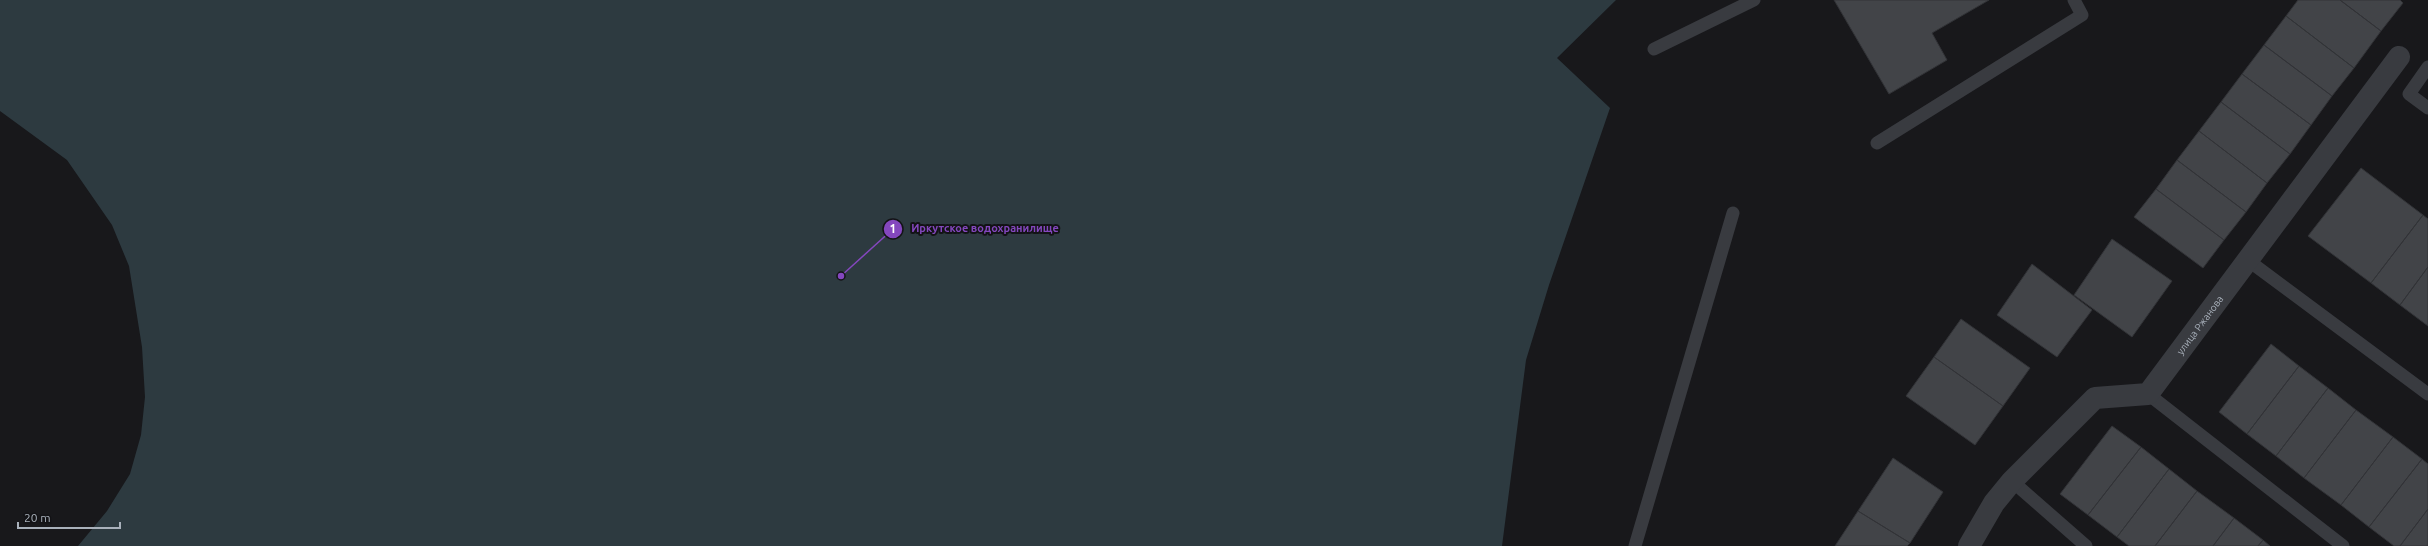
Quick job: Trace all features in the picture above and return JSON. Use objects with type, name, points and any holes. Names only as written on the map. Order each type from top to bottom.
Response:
[{"type":"street","name":"улица Ржанова","points":[[2148,394],[2249,261],[2399,57]]},
{"type":"street","points":[[1969,546],[1994,503],[2012,481],[2095,398],[2148,394]]},
{"type":"lane","points":[[1654,49],[1754,0]]},
{"type":"lane","points":[[1877,143],[2082,15],[2074,0]]},
{"type":"lane","points":[[2428,67],[2409,94],[2428,108]]},
{"type":"lane","points":[[1635,546],[1733,212]]},
{"type":"lane","points":[[2249,261],[2428,394]]},
{"type":"lane","points":[[2148,394],[2341,546]]},
{"type":"lane","points":[[2012,481],[2086,546]]},
{"type":"shaded area","points":[[0,0],[1616,0],[1557,58],[1610,108],[1549,285],[1526,360],[1502,546],[78,546],[107,511],[130,474],[141,435],[145,397],[142,347],[129,266],[112,225],[67,160],[0,111]]},
{"type":"building","points":[[1834,0],[1989,0],[1932,33],[1947,60],[1889,94]]},
{"type":"building","points":[[2298,0],[2340,0],[2381,31],[2354,68],[2286,16]]},
{"type":"building","points":[[2340,0],[2400,0],[2403,3],[2381,31]]},
{"type":"building","points":[[2286,16],[2354,68],[2332,96],[2264,45]]},
{"type":"building","points":[[2264,45],[2332,96],[2311,125],[2242,74]]},
{"type":"building","points":[[2242,74],[2311,125],[2290,154],[2221,102]]},
{"type":"building","points":[[2221,102],[2290,154],[2267,183],[2199,131]]},
{"type":"building","points":[[2199,131],[2267,183],[2246,212],[2177,160]]},
{"type":"building","points":[[2177,160],[2246,212],[2224,240],[2156,189]]},
{"type":"building","points":[[2361,168],[2423,215],[2371,283],[2308,236]]},
{"type":"building","points":[[2156,189],[2224,240],[2203,268],[2134,217]]},
{"type":"building","points":[[2423,215],[2428,219],[2428,267],[2400,305],[2371,283]]},
{"type":"building","points":[[2112,239],[2172,281],[2132,337],[2074,295]]},
{"type":"building","points":[[2032,264],[2092,310],[2057,357],[1997,315]]},
{"type":"building","points":[[2428,267],[2428,326],[2400,305]]},
{"type":"building","points":[[1961,319],[2030,368],[2003,406],[1934,357]]},
{"type":"building","points":[[2271,344],[2299,366],[2247,434],[2219,412]]},
{"type":"building","points":[[1934,357],[2003,406],[1975,445],[1906,396]]},
{"type":"building","points":[[2299,366],[2328,388],[2276,456],[2247,434]]},
{"type":"building","points":[[2328,388],[2356,410],[2304,478],[2276,456]]},
{"type":"building","points":[[2356,410],[2393,437],[2341,505],[2304,478]]},
{"type":"building","points":[[2112,426],[2141,447],[2088,515],[2060,494]]},
{"type":"building","points":[[2393,437],[2422,459],[2369,527],[2341,505]]},
{"type":"building","points":[[2141,447],[2169,469],[2117,537],[2088,515]]},
{"type":"building","points":[[1893,458],[1943,492],[1910,543],[1858,511]]},
{"type":"building","points":[[2422,459],[2428,464],[2428,509],[2400,546],[2394,546],[2369,527]]},
{"type":"building","points":[[2169,469],[2197,491],[2155,546],[2129,546],[2117,537]]},
{"type":"building","points":[[2197,491],[2234,518],[2213,546],[2155,546]]},
{"type":"building","points":[[2428,509],[2428,546],[2400,546]]},
{"type":"building","points":[[1858,511],[1910,543],[1907,546],[1835,546]]},
{"type":"building","points":[[2234,518],[2263,540],[2258,546],[2213,546]]},
{"type":"building","points":[[2263,540],[2270,546],[2258,546]]},
{"type":"place","name":"Иркутское водохранилище","points":[[841,276]]}]
